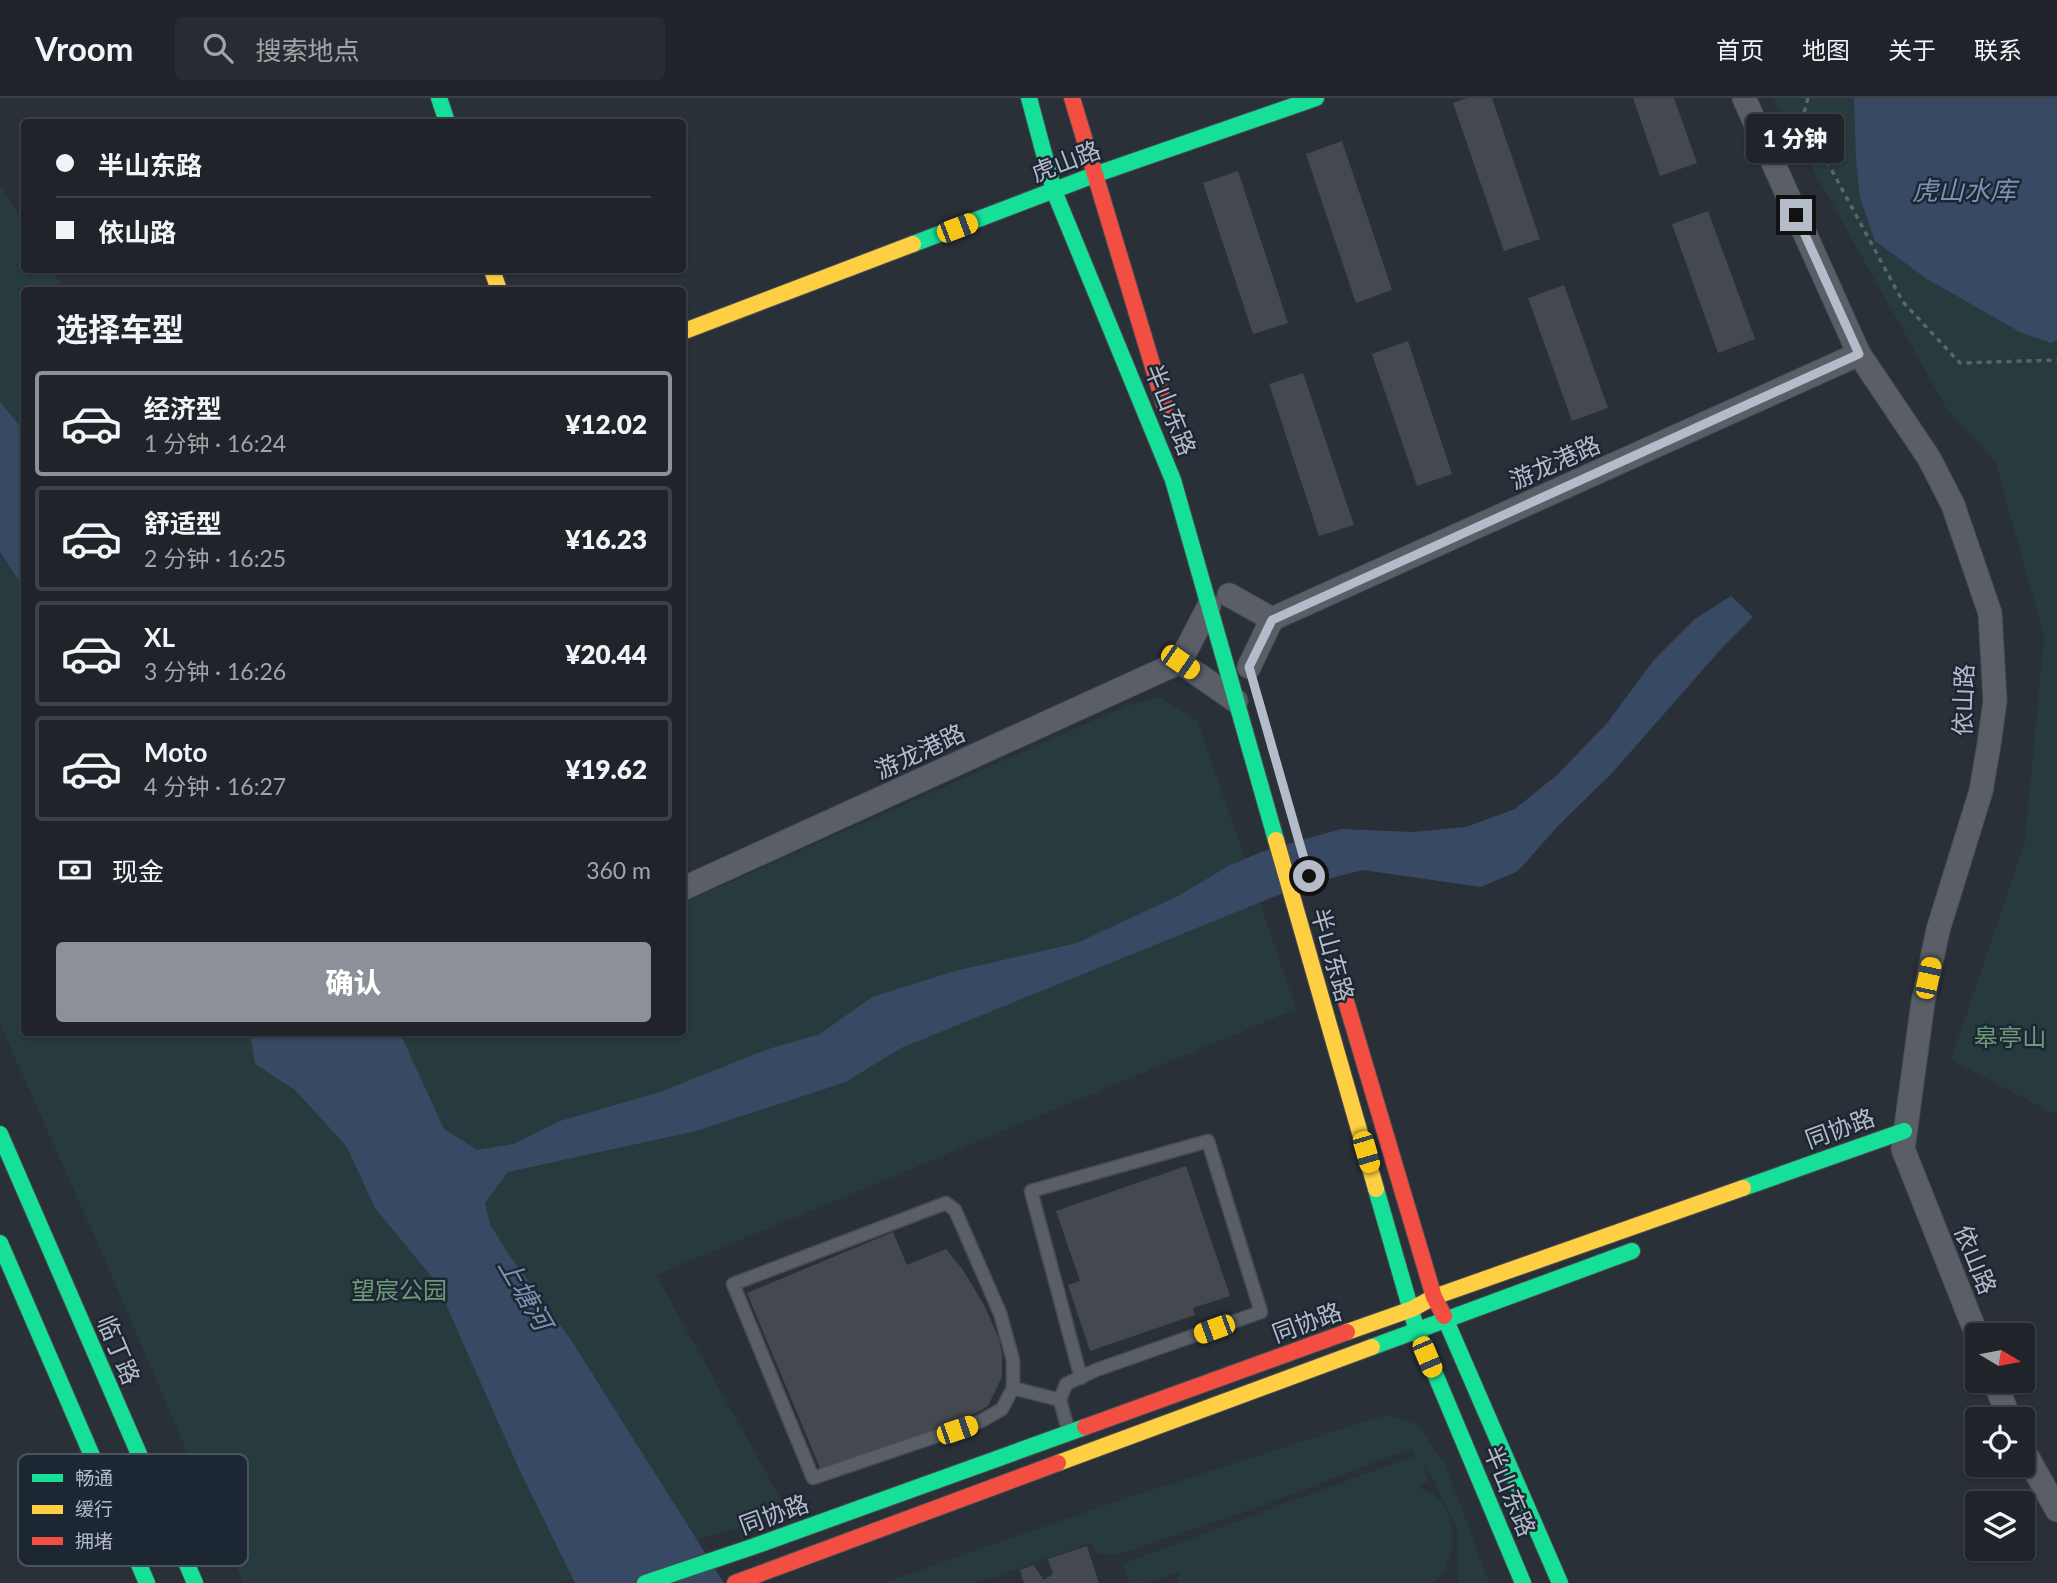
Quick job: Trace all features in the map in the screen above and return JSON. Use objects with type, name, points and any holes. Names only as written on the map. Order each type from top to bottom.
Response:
[{"type":"main road","points":[[439,98],[446,119]]},
{"type":"main road","name":"半山东路","points":[[1029,98],[1055,191],[1221,595],[1236,619]]},
{"type":"main road","name":"半山东路","points":[[1072,98],[1170,424]]},
{"type":"main road","name":"虎山路","points":[[686,330],[1094,175],[1315,98]]},
{"type":"main road","name":"半山东路","points":[[1221,595],[1236,701],[1417,1331],[1523,1583]]},
{"type":"main road","points":[[1243,643],[1251,673]]},
{"type":"main road","name":"半山东路","points":[[1340,981],[1434,1297],[1447,1320],[1560,1583]]},
{"type":"main road","name":"临丁路","points":[[0,1135],[139,1454]]},
{"type":"main road","name":"同协路","points":[[645,1583],[1412,1309],[1434,1297],[1899,1145]]},
{"type":"main road","points":[[0,1243],[91,1454]]},
{"type":"main road","name":"同协路","points":[[735,1583],[1642,1247]]},
{"type":"main road","points":[[140,1566],[147,1583]]},
{"type":"main road","name":"临丁路","points":[[188,1566],[195,1583]]},
{"type":"street","name":"依山路","points":[[1744,98],[1859,354],[1929,458],[1953,505],[1990,613],[1994,701],[1981,791],[1938,930],[1899,1145],[1972,1323]]},
{"type":"street","name":"游龙港路","points":[[1272,620],[1859,354]]},
{"type":"street","points":[[1236,701],[1180,662],[1221,595],[1272,620],[1251,673]]},
{"type":"street","name":"游龙港路","points":[[686,888],[1180,662]]},
{"type":"street","points":[[2035,1471],[2057,1510]]},
{"type":"lane","points":[[1069,1433],[1060,1400],[1066,1384],[1261,1312],[1208,1141],[1031,1191],[1081,1378]]},
{"type":"lane","points":[[946,1203],[955,1210],[1000,1313],[1013,1360],[1013,1388],[1002,1409],[981,1421],[813,1478],[733,1284],[946,1203]]},
{"type":"lane","points":[[1013,1388],[1060,1400]]},
{"type":"path","points":[[1808,98],[1803,117],[1903,302],[1960,363],[2057,359]]},
{"type":"green space","name":"皋亭山","points":[[1773,98],[2057,98],[2057,1112],[2050,1112],[1951,1060],[2025,842],[2044,636],[1995,461],[1947,409]]},
{"type":"green space","name":"望宸公园","points":[[0,184],[21,219],[21,273],[54,273],[63,287],[21,287],[21,1036],[686,1036],[686,902],[1126,706],[1159,697],[1198,721],[1296,1009],[656,1275],[788,1512],[560,1583],[243,1583],[236,1566],[248,1566],[248,1454],[188,1454],[0,1024]]},
{"type":"green space","points":[[1385,1415],[1419,1425],[1446,1466],[1489,1583],[1458,1583],[1458,1531],[1424,1465],[1428,1481],[1417,1487],[1441,1501],[1447,1510],[1452,1532],[1450,1555],[1441,1575],[1434,1583],[1177,1583],[1179,1571],[1148,1583],[1130,1583],[1122,1564],[1416,1455],[1412,1448],[1258,1507],[1116,1555],[1099,1554],[1090,1543],[976,1583],[883,1583],[1117,1501]]},
{"type":"water","name":"虎山水库","points":[[1854,98],[2057,98],[2057,340],[2051,343],[2020,332],[1927,279],[1875,241],[1860,198]]},
{"type":"water","points":[[0,402],[21,427],[21,584],[0,552]]},
{"type":"water","name":"上塘河","points":[[1731,596],[1753,617],[1721,649],[1613,772],[1558,826],[1518,871],[1481,887],[1363,870],[1303,885],[901,1048],[846,1082],[696,1131],[508,1172],[485,1203],[490,1224],[573,1343],[724,1583],[575,1583],[519,1469],[436,1282],[375,1208],[347,1147],[295,1090],[255,1064],[250,1036],[401,1036],[444,1129],[477,1150],[513,1144],[560,1121],[660,1092],[765,1050],[820,1034],[872,997],[955,971],[1077,943],[1180,895],[1230,865],[1264,851],[1341,829],[1413,832],[1466,827],[1515,809],[1558,774],[1608,722],[1653,661],[1695,619]]},
{"type":"building","points":[[1467,98],[1492,98],[1540,239],[1504,251],[1453,103]]},
{"type":"building","points":[[1633,98],[1674,98],[1697,163],[1660,176]]},
{"type":"building","points":[[1342,141],[1392,290],[1356,303],[1306,154]]},
{"type":"building","points":[[1238,171],[1288,323],[1253,334],[1203,183]]},
{"type":"building","points":[[1708,211],[1755,339],[1718,353],[1672,224]]},
{"type":"building","points":[[1564,285],[1608,408],[1572,421],[1528,298]]},
{"type":"building","points":[[1408,341],[1452,474],[1417,486],[1372,354]]},
{"type":"building","points":[[1303,373],[1354,525],[1319,536],[1269,384]]},
{"type":"building","points":[[1186,1166],[1230,1296],[1193,1308],[1195,1315],[1090,1351],[1068,1285],[1080,1281],[1056,1211]]},
{"type":"building","points":[[893,1232],[907,1265],[946,1249],[963,1270],[984,1305],[999,1339],[1002,1377],[988,1406],[972,1415],[880,1452],[820,1468],[747,1293]]},
{"type":"building","points":[[1087,1546],[1099,1583],[1024,1583],[1020,1570],[1033,1565],[1044,1580],[1053,1574],[1048,1559]]},
{"type":"traffic: fast","points":[[439,98],[446,119]]},
{"type":"traffic: fast","points":[[1029,98],[1054,191],[1173,480],[1276,840]]},
{"type":"traffic: fast","points":[[913,244],[1094,175],[1316,98]]},
{"type":"traffic: fast","points":[[1743,1188],[1904,1131]]},
{"type":"traffic: fast","points":[[0,1134],[139,1454]]},
{"type":"traffic: fast","points":[[1376,1189],[1417,1331],[1523,1583]]},
{"type":"traffic: fast","points":[[0,1243],[91,1454]]},
{"type":"traffic: fast","points":[[1372,1347],[1632,1251]]},
{"type":"traffic: fast","points":[[1444,1316],[1560,1583]]},
{"type":"traffic: fast","points":[[645,1583],[1085,1427]]},
{"type":"traffic: fast","points":[[140,1566],[147,1583]]},
{"type":"traffic: fast","points":[[188,1566],[195,1583]]},
{"type":"traffic: slow","points":[[686,330],[913,244]]},
{"type":"traffic: slow","points":[[493,273],[498,287]]},
{"type":"traffic: slow","points":[[1276,840],[1376,1189]]},
{"type":"traffic: slow","points":[[1347,1332],[1412,1309],[1434,1297],[1743,1188]]},
{"type":"traffic: slow","points":[[1058,1463],[1372,1347]]},
{"type":"traffic: jam","points":[[1072,98],[1165,407]]},
{"type":"traffic: jam","points":[[1345,998],[1434,1297],[1444,1316]]},
{"type":"traffic: jam","points":[[1085,1427],[1347,1332]]},
{"type":"traffic: jam","points":[[735,1583],[1058,1463]]},
{"type":"route","points":[[1309,876],[1249,667],[1272,620],[1859,354],[1796,215]]}]
